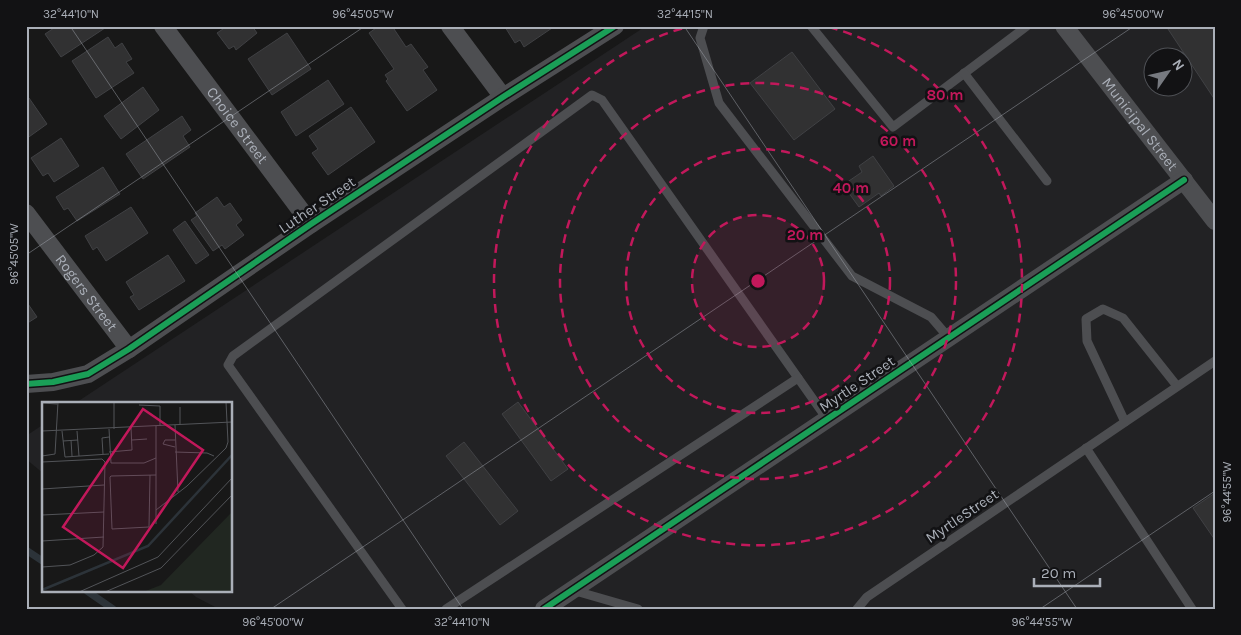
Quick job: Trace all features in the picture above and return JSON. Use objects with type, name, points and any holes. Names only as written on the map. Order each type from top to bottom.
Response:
[{"type":"street","name":"Choice Street","points":[[163,26],[311,224]]},
{"type":"street","points":[[450,26],[503,97]]},
{"type":"street","name":"Luther Street","points":[[26,384],[53,382],[88,374],[129,349],[311,224],[503,97],[615,26]]},
{"type":"street","name":"Municipal Street","points":[[1064,26],[1184,180],[1211,210]]},
{"type":"street","name":"Myrtle Street","points":[[544,609],[1184,180]]},
{"type":"street","name":"Rogers Street","points":[[26,213],[129,349]]},
{"type":"lane","points":[[704,26],[700,38],[719,103],[852,276],[931,317],[949,338]]},
{"type":"lane","points":[[811,26],[893,127],[1027,26]]},
{"type":"lane","points":[[964,73],[1047,182]]},
{"type":"lane","points":[[402,609],[228,365],[233,356],[592,95],[602,100],[827,419]]},
{"type":"lane","points":[[1125,422],[1087,341],[1086,319],[1103,309],[1123,318],[1177,386]]},
{"type":"lane","name":"MyrtleStreet","points":[[856,609],[867,597],[1215,361]]},
{"type":"lane","points":[[446,609],[798,378]]},
{"type":"lane","points":[[1086,448],[1192,609]]},
{"type":"lane","points":[[572,590],[638,609]]},
{"type":"shaded area","points":[[646,26],[1215,26],[1215,609],[219,609],[190,592],[232,592],[232,402],[77,402]]},
{"type":"shaded area","points":[[42,425],[42,472],[26,459],[26,436]]},
{"type":"building","points":[[57,26],[108,26],[61,57],[45,34]]},
{"type":"building","points":[[220,26],[252,26],[257,33],[236,50],[234,46],[229,49],[217,33],[223,29]]},
{"type":"building","points":[[379,26],[392,26],[406,47],[411,44],[428,67],[423,70],[437,90],[407,111],[386,81],[388,79],[385,75],[394,69],[369,33]]},
{"type":"building","points":[[555,26],[524,47],[520,40],[515,43],[505,27]]},
{"type":"building","points":[[1166,26],[1215,26],[1215,100],[1194,68],[1194,48],[1181,48]]},
{"type":"building","points":[[287,33],[311,69],[272,95],[248,59]]},
{"type":"building","points":[[108,37],[115,48],[122,43],[132,59],[126,62],[134,73],[96,98],[72,61]]},
{"type":"building","points":[[792,52],[835,109],[794,140],[750,83]]},
{"type":"building","points":[[328,80],[344,104],[296,136],[281,112]]},
{"type":"building","points":[[143,87],[159,110],[121,139],[104,116]]},
{"type":"building","points":[[29,98],[47,124],[26,139],[26,100]]},
{"type":"building","points":[[351,107],[375,142],[328,175],[312,153],[318,149],[309,136]]},
{"type":"building","points":[[182,116],[191,130],[183,136],[190,147],[143,179],[126,154]]},
{"type":"building","points":[[61,138],[79,166],[54,182],[48,173],[43,176],[31,158]]},
{"type":"building","points":[[873,156],[894,186],[881,196],[879,193],[859,207],[843,185],[862,172],[859,166]]},
{"type":"building","points":[[103,167],[120,194],[77,221],[68,208],[64,210],[56,197]]},
{"type":"building","points":[[217,197],[224,207],[230,203],[242,220],[236,225],[244,235],[225,249],[222,245],[213,251],[191,220],[197,216],[195,213]]},
{"type":"building","points":[[131,207],[148,233],[106,261],[97,247],[93,250],[85,236]]},
{"type":"building","points":[[185,221],[209,255],[196,264],[173,230]]},
{"type":"building","points":[[168,255],[185,281],[139,310],[130,297],[134,295],[126,282]]},
{"type":"building","points":[[26,301],[37,317],[26,324]]},
{"type":"building","points":[[518,402],[568,469],[551,481],[502,414]]},
{"type":"building","points":[[464,442],[518,511],[500,525],[446,456]]},
{"type":"building","points":[[1215,493],[1215,540],[1193,508]]},
{"type":"waterway","points":[[26,550],[42,561]]},
{"type":"waterway","points":[[88,592],[113,609]]},
{"type":"cycle path","points":[[26,384],[53,382],[88,374],[129,349],[311,224],[503,97],[615,26]]},
{"type":"cycle path","points":[[544,609],[1184,180]]}]
